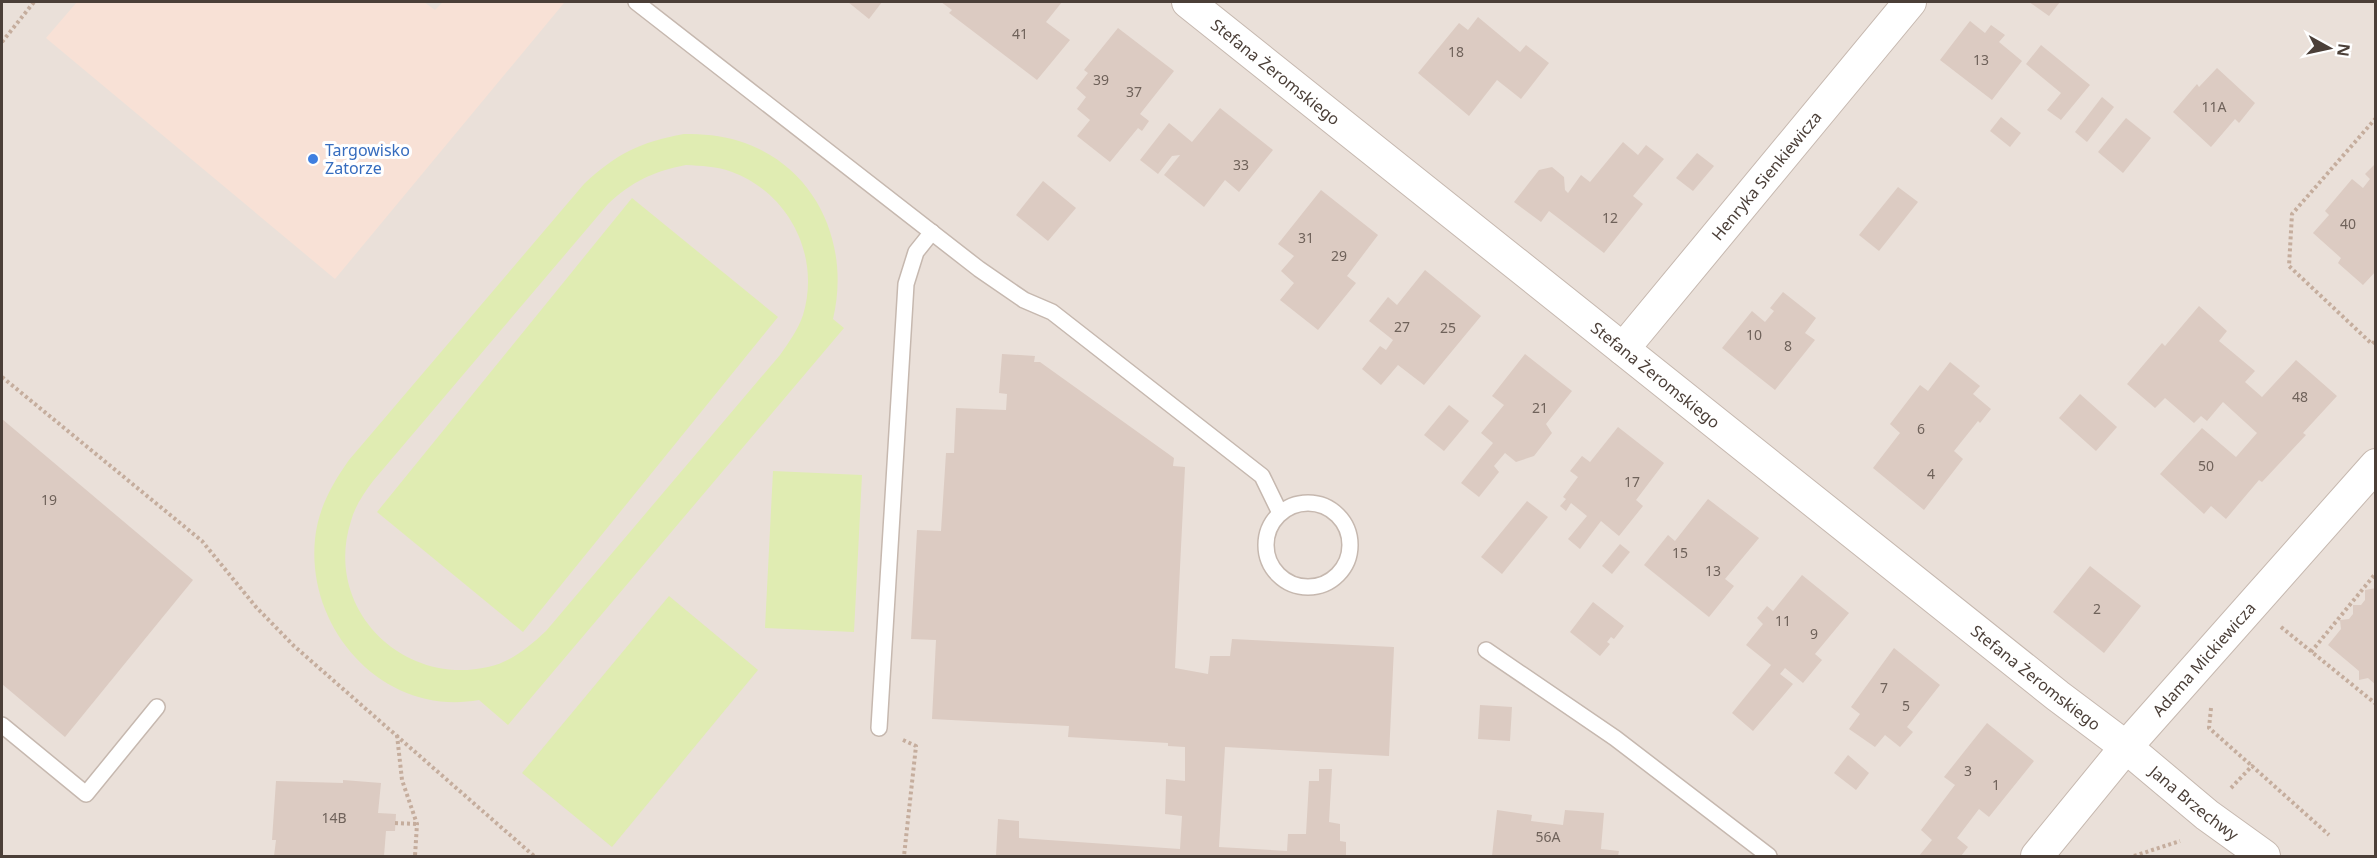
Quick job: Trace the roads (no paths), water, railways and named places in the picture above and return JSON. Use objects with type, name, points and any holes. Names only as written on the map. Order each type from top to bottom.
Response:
[{"type":"street","name":"Stefana Żeromskiego","points":[[1188,2],[2058,696],[2126,747]]},
{"type":"street","name":"Henryka Sienkiewicza","points":[[1623,349],[1910,2]]},
{"type":"street","name":"Adama Mickiewicza","points":[[2037,856],[2126,747],[2376,465]]},
{"type":"street","name":"Jana Brzechwy","points":[[2126,747],[2207,815],[2264,856]]},
{"type":"lane","points":[[636,2],[932,232],[1024,300],[1052,312],[1078,331],[1262,476],[1280,513]]},
{"type":"lane","points":[[879,728],[906,284],[916,252],[932,232]]},
{"type":"lane","points":[[1308,502],[1322,505],[1335,512],[1345,523],[1350,537],[1350,552],[1345,565],[1336,576],[1325,584],[1311,587],[1297,586],[1284,580],[1273,568],[1267,555],[1266,539],[1271,525],[1280,513],[1293,505],[1308,502]]},
{"type":"lane","points":[[1486,650],[1615,738],[1769,856]]},
{"type":"lane","points":[[2,725],[86,794],[157,707]]},
{"type":"place","name":"Targowisko Zatorze","points":[[313,159]]}]
